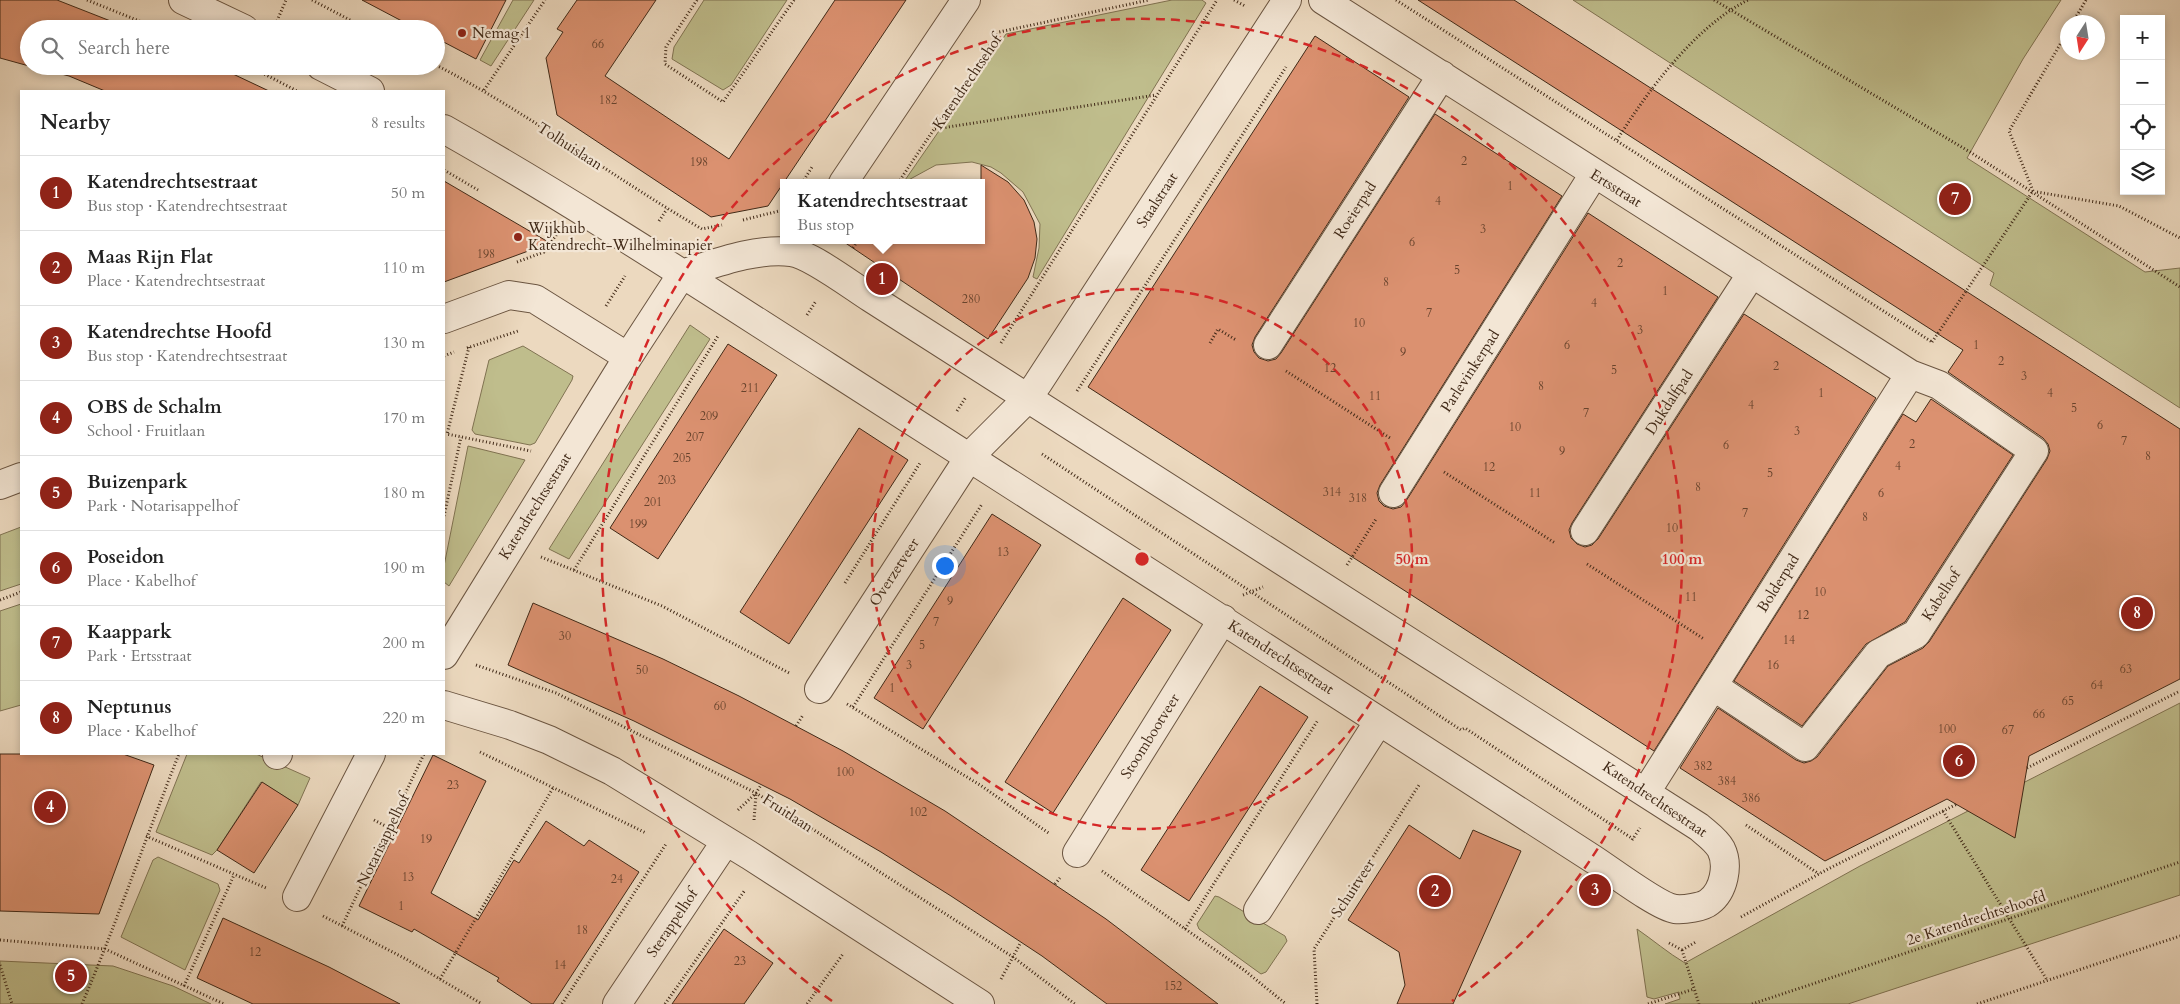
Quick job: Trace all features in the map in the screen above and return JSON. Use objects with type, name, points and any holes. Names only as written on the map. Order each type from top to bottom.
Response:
[{"type":"street","points":[[183,0],[225,20]]},
{"type":"street","points":[[846,179],[966,0]]},
{"type":"street","name":"Ertsstraat","points":[[1323,0],[1910,374]]},
{"type":"street","name":"Staalstraat","points":[[1027,399],[1278,3]]},
{"type":"street","points":[[339,75],[368,90]]},
{"type":"street","name":"Roeierpad","points":[[1274,356],[1442,76]]},
{"type":"street","points":[[445,131],[567,202],[682,274]]},
{"type":"street","name":"Parlevinkerpad","points":[[1393,493],[1594,174]]},
{"type":"street","name":"Katendrechtsestraat","points":[[445,653],[628,357],[682,274],[749,253],[798,246],[834,274],[1027,399],[1699,827],[1714,839],[1721,849],[1724,858],[1724,878],[1717,893],[1708,903],[1674,909],[1642,892],[1379,721],[1230,608],[970,456],[730,320],[682,274]]},
{"type":"street","points":[[730,320],[729,282],[735,262],[749,253]]},
{"type":"street","name":"Dukdalfpad","points":[[1585,531],[1752,273]]},
{"type":"street","points":[[445,319],[509,295],[521,296],[535,299],[628,357]]},
{"type":"street","name":"Bolderpad","points":[[1646,792],[1910,374]]},
{"type":"street","name":"Kabelhof","points":[[1713,686],[1805,747],[1878,654],[1916,634],[2034,451],[1939,385],[1910,374]]},
{"type":"street","points":[[970,456],[1027,399]]},
{"type":"street","name":"Overzetveer","points":[[819,689],[970,456]]},
{"type":"street","points":[[0,485],[20,477]]},
{"type":"street","name":"Stoombootveer","points":[[1077,853],[1230,608]]},
{"type":"street","points":[[445,705],[510,725],[549,740],[729,828],[980,1004]]},
{"type":"street","points":[[1258,910],[1379,721]]},
{"type":"street","points":[[298,897],[370,755]]},
{"type":"street","name":"Sterappelhof","points":[[617,1004],[729,828]]},
{"type":"path","points":[[87,0],[137,20]]},
{"type":"path","points":[[277,20],[286,0]]},
{"type":"path","points":[[312,0],[350,20]]},
{"type":"path","points":[[484,90],[545,0]]},
{"type":"path","points":[[697,0],[666,47],[664,64],[723,102],[794,0]]},
{"type":"path","name":"Katendrechtsehof","points":[[901,179],[998,32],[1149,0]]},
{"type":"path","points":[[1003,339],[1217,0]]},
{"type":"path","points":[[1396,0],[1932,342]]},
{"type":"path","points":[[1714,0],[2034,191],[2180,287]]},
{"type":"path","points":[[1617,140],[1671,63],[1730,9],[1748,0]]},
{"type":"path","points":[[2077,15],[2086,0]]},
{"type":"path","points":[[2034,191],[2010,131],[2060,45]]},
{"type":"path","points":[[1081,397],[1076,392],[1287,66]]},
{"type":"path","name":"Tolhuislaan","points":[[445,70],[484,90],[667,209],[702,229]]},
{"type":"path","points":[[268,75],[295,90]]},
{"type":"path","points":[[935,129],[1156,95]]},
{"type":"path","points":[[2034,191],[2119,206],[2180,238]]},
{"type":"path","points":[[1910,374],[2034,191]]},
{"type":"path","points":[[602,312],[627,273]]},
{"type":"path","points":[[803,321],[817,299]]},
{"type":"path","points":[[574,570],[730,320]]},
{"type":"path","points":[[1210,343],[1218,329],[1240,343]]},
{"type":"path","points":[[445,356],[520,330]]},
{"type":"path","points":[[445,511],[461,437],[448,434],[469,347]]},
{"type":"path","points":[[1274,356],[1417,455],[1563,549]]},
{"type":"path","points":[[953,418],[969,393]]},
{"type":"path","name":"Katendrechtsestraat","points":[[461,437],[535,452]]},
{"type":"path","points":[[1036,459],[1048,449]]},
{"type":"path","points":[[1042,454],[1461,730],[1465,728],[1633,839]]},
{"type":"path","points":[[841,591],[923,459]]},
{"type":"path","points":[[1346,568],[1393,493]]},
{"type":"path","points":[[853,707],[985,498]]},
{"type":"path","points":[[540,556],[662,606],[853,707],[980,785],[1244,970],[1286,1004]]},
{"type":"path","points":[[1579,559],[1732,657]]},
{"type":"path","points":[[1230,608],[1251,592],[1269,585]]},
{"type":"path","points":[[0,600],[20,592]]},
{"type":"path","points":[[790,673],[795,665]]},
{"type":"path","name":"Fruitlaan","points":[[477,666],[556,694],[756,793],[1013,957],[1076,1004]]},
{"type":"path","points":[[2027,768],[2180,691]]},
{"type":"path","points":[[1185,929],[1319,717]]},
{"type":"path","points":[[472,748],[649,834]]},
{"type":"path","points":[[82,1004],[105,949],[179,755]]},
{"type":"path","name":"Notarisappelhof","points":[[342,926],[424,755]]},
{"type":"path","name":"Schuitveer","points":[[1317,1004],[1314,949],[1422,780]]},
{"type":"path","points":[[729,828],[761,784]]},
{"type":"path","points":[[440,979],[553,788]]},
{"type":"path","points":[[754,821],[756,793]]},
{"type":"path","points":[[1733,922],[1828,869],[1957,804]]},
{"type":"path","points":[[1944,811],[2048,980]]},
{"type":"path","points":[[1628,846],[1641,826]]},
{"type":"path","points":[[658,839],[676,847]]},
{"type":"path","points":[[562,1004],[667,843]]},
{"type":"path","name":"2e Katendrechtsehoofd","points":[[1752,1004],[2180,862]]},
{"type":"path","points":[[184,986],[234,875]]},
{"type":"path","points":[[665,1004],[744,890]]},
{"type":"path","points":[[1977,1004],[2180,936]]},
{"type":"path","points":[[0,940],[105,949],[224,1004]]},
{"type":"path","points":[[1699,940],[1682,950],[1699,1004]]},
{"type":"path","points":[[1000,980],[1021,942]]},
{"type":"path","points":[[807,1004],[843,954]]},
{"type":"path","points":[[0,965],[12,1004]]},
{"type":"path","points":[[1648,1004],[1694,990]]},
{"type":"shaded area","points":[[513,0],[534,0],[491,66],[480,60]]},
{"type":"shaded area","points":[[704,0],[787,0],[731,85],[723,90],[672,59],[674,47]]},
{"type":"shaded area","points":[[1172,0],[1202,0],[1206,3],[1037,279],[1033,277],[1039,248],[1040,224],[1023,192],[1001,173],[991,167],[972,162],[936,165],[910,179],[906,179],[1006,34]]},
{"type":"shaded area","points":[[1573,0],[2061,0],[2023,59],[1967,158],[2145,272],[2180,268],[2180,408],[1990,285],[1994,273]]},
{"type":"shaded area","points":[[690,325],[710,339],[569,559],[549,549]]},
{"type":"shaded area","points":[[523,346],[573,376],[572,380],[535,443],[530,445],[475,434],[472,430],[489,360]]},
{"type":"shaded area","points":[[468,446],[525,460],[449,586],[445,583],[445,561]]},
{"type":"shaded area","points":[[20,527],[20,584],[0,591],[0,535]]},
{"type":"shaded area","points":[[20,604],[20,705],[0,711],[0,611]]},
{"type":"shaded area","points":[[2180,703],[2180,895],[1848,1004],[1665,1004],[1680,999],[1679,992],[1654,999],[1647,997],[1637,929],[1685,963],[1860,866]]},
{"type":"shaded area","points":[[187,755],[258,755],[310,778],[298,805],[261,782],[212,855],[156,832]]},
{"type":"shaded area","points":[[158,857],[218,884],[220,890],[185,970],[121,937],[153,860]]},
{"type":"shaded area","points":[[1215,896],[1285,936],[1287,941],[1266,972],[1261,974],[1199,929],[1197,924]]},
{"type":"shaded area","points":[[0,961],[113,966],[173,986],[211,1004],[0,1004]]},
{"type":"building","points":[[0,0],[57,0],[108,20],[20,20],[20,64],[0,58]]},
{"type":"building","name":"Nemag 1","points":[[362,0],[506,0],[476,59],[445,43],[445,20],[400,20]]},
{"type":"building","points":[[577,0],[656,0],[605,76],[729,159],[835,0],[906,0],[786,179],[780,179],[780,188],[768,206],[711,217],[557,115],[546,58],[563,32],[557,29]]},
{"type":"building","points":[[1418,0],[1514,0],[2180,429],[2180,679],[2029,756],[2015,838],[1947,799],[1825,861],[1680,768],[1718,708],[1796,760],[1804,763],[1817,757],[1888,666],[1923,648],[1929,642],[2047,459],[2050,451],[2048,444],[2043,438],[1948,372],[1963,350]]},
{"type":"building","points":[[1315,36],[1409,97],[1255,337],[1252,345],[1254,352],[1259,358],[1268,361],[1276,359],[1281,353],[1435,114],[1562,196],[1380,485],[1377,493],[1379,501],[1384,506],[1393,509],[1401,507],[1406,501],[1588,213],[1718,297],[1572,523],[1569,530],[1571,538],[1577,544],[1585,547],[1592,545],[1598,539],[1744,314],[1876,398],[1654,751],[1088,387]]},
{"type":"building","points":[[65,75],[235,75],[267,90],[103,90]]},
{"type":"building","points":[[981,165],[1008,182],[1024,200],[1034,222],[1037,239],[1035,258],[1028,278],[988,339],[847,244],[985,244],[985,179],[981,179]]},
{"type":"building","points":[[445,182],[550,243],[445,282]]},
{"type":"building","points":[[728,344],[777,375],[658,559],[610,528]]},
{"type":"building","points":[[1931,399],[2013,455],[1905,622],[1866,644],[1802,726],[1734,681],[1903,414],[1916,422]]},
{"type":"building","points":[[859,428],[908,460],[789,644],[740,612]]},
{"type":"building","points":[[992,514],[1041,545],[923,729],[874,698]]},
{"type":"building","points":[[1123,598],[1171,630],[1053,813],[1005,782]]},
{"type":"building","points":[[533,603],[663,659],[739,696],[843,751],[945,811],[1106,919],[1218,1004],[1107,1004],[1042,956],[951,896],[881,852],[790,799],[634,721],[508,665]]},
{"type":"building","points":[[1260,686],[1308,717],[1189,901],[1141,870]]},
{"type":"building","points":[[0,754],[126,755],[154,765],[99,914],[0,911]]},
{"type":"building","points":[[433,755],[486,781],[431,893],[478,920],[514,860],[519,863],[546,821],[584,846],[589,840],[639,872],[553,1004],[532,1004],[497,981],[499,978],[414,929],[412,932],[359,906]]},
{"type":"building","points":[[262,782],[298,805],[254,873],[217,850]]},
{"type":"building","points":[[1409,825],[1460,859],[1473,830],[1521,851],[1453,1004],[1397,1004],[1405,985],[1399,952],[1348,920]]},
{"type":"building","points":[[223,918],[329,967],[400,1004],[253,1004],[197,978]]},
{"type":"building","points":[[724,929],[773,963],[744,1004],[672,1004]]},
{"type":"place","name":"Nemag 1","points":[[462,33]]},
{"type":"place","name":"Kaappark","points":[[1955,199]]},
{"type":"place","name":"Wijkhub Katendrecht-Wilhelminapier","points":[[518,237]]},
{"type":"place","name":"Katendrechtsestraat","points":[[882,279]]},
{"type":"place","name":"Neptunus","points":[[2137,613]]},
{"type":"place","name":"Poseidon","points":[[1959,761]]},
{"type":"place","name":"OBS de Schalm","points":[[50,807]]},
{"type":"place","name":"Katendrechtse Hoofd","points":[[1595,890]]},
{"type":"place","name":"Maas Rijn Flat","points":[[1435,891]]},
{"type":"place","name":"Buizenpark","points":[[71,976]]}]
